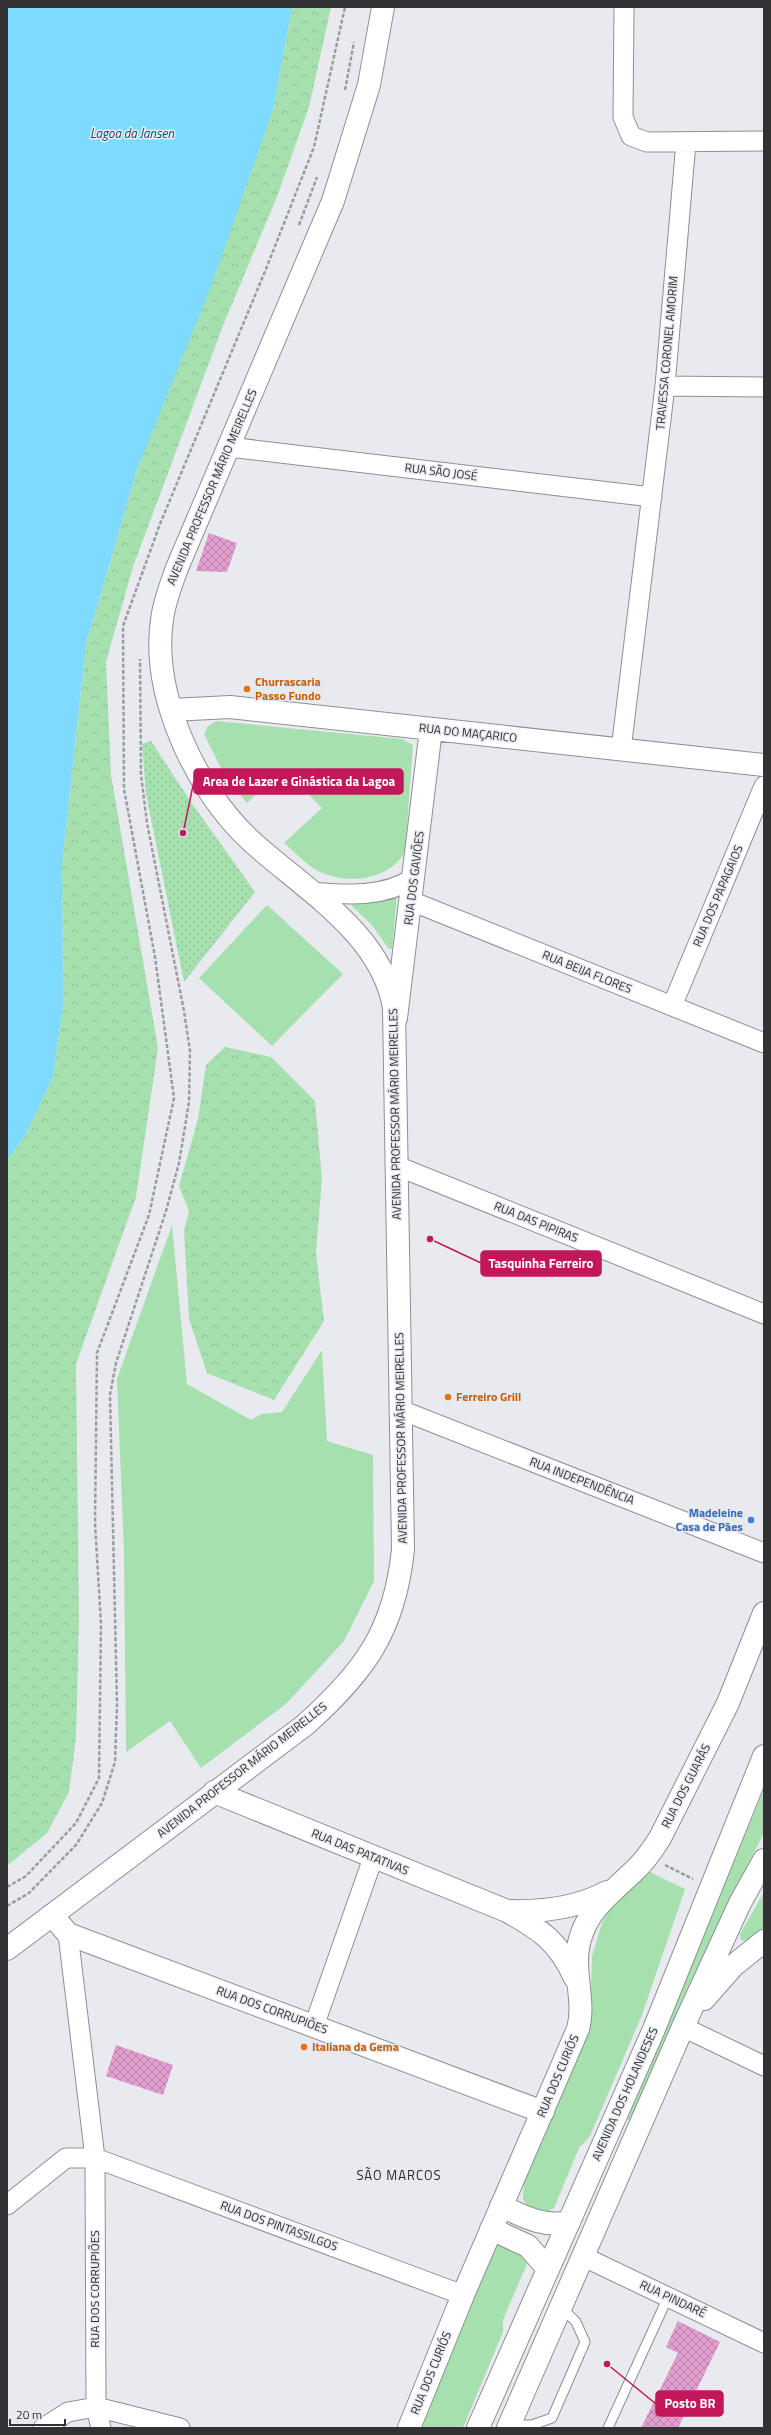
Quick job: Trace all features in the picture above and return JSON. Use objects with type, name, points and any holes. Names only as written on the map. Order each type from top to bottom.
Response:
[{"type":"main road","name":"AVENIDA PROFESSOR MÁRIO MEIRELLES","points":[[7,1949],[304,1725],[333,1700],[363,1665],[384,1626],[399,1582],[403,1549],[397,1166],[394,1008],[389,984],[375,957],[344,922],[249,839],[212,795],[184,744],[172,710],[162,666],[162,619],[177,568],[333,201],[369,85],[383,7]]},
{"type":"main road","name":"RUA DO MAÇARICO","points":[[172,710],[230,707],[764,765]]},
{"type":"main road","name":"RUA DOS GAVIÕES","points":[[394,1027],[414,878],[431,729]]},
{"type":"main road","name":"RUA DOS GUARÁS","points":[[580,1939],[596,1907],[648,1856],[664,1831],[728,1703],[764,1613]]},
{"type":"main road","name":"AVENIDA DOS HOLANDESES","points":[[478,2428],[654,2029],[764,1756]]},
{"type":"main road","name":"RUA DAS PATATIVAS","points":[[214,1792],[373,1858],[507,1911],[536,1927],[555,1943],[568,1963],[577,1982]]},
{"type":"main road","points":[[511,2427],[560,2306],[683,2027],[740,1903],[764,1860]]},
{"type":"main road","name":"RUA DAS PATATIVAS","points":[[507,1911],[534,1911],[573,1905],[598,1897],[614,1888]]},
{"type":"main road","name":"RUA DOS CORRUPIÕES","points":[[52,1915],[68,1934],[543,2112]]},
{"type":"main road","name":"RUA DOS CURIÓS","points":[[409,2428],[463,2295],[543,2112],[581,2019],[576,1962],[580,1939]]},
{"type":"main road","points":[[683,2027],[723,1977],[764,1941]]},
{"type":"main road","points":[[501,2206],[541,2222],[553,2224],[569,2222]]},
{"type":"main road","points":[[491,2229],[528,2246],[548,2269]]},
{"type":"street","points":[[624,7],[623,117],[631,136],[638,140],[686,142],[764,141]]},
{"type":"street","name":"TRAVESSA CORONEL AMORIM","points":[[621,750],[665,386],[686,142]]},
{"type":"street","points":[[665,386],[764,387]]},
{"type":"street","name":"RUA SÃO JOSÉ","points":[[229,447],[652,497]]},
{"type":"street","name":"RUA DOS PAPAGAIOS","points":[[672,1006],[764,786]]},
{"type":"street","points":[[311,892],[353,895],[372,894],[391,890],[414,878]]},
{"type":"street","name":"RUA BEIJA FLORES","points":[[411,901],[764,1043]]},
{"type":"street","name":"RUA DAS PIPIRAS","points":[[397,1166],[764,1314]]},
{"type":"street","name":"RUA INDEPENDÊNCIA","points":[[401,1410],[764,1552]]},
{"type":"street","points":[[314,2026],[373,1858]]},
{"type":"street","name":"RUA DOS CORRUPIÕES","points":[[68,1934],[94,2158],[96,2407],[101,2428]]},
{"type":"street","points":[[683,2027],[764,2066]]},
{"type":"street","points":[[7,2205],[66,2158],[94,2158]]},
{"type":"street","name":"RUA DOS PINTASSILGOS","points":[[94,2158],[463,2295]]},
{"type":"street","name":"RUA PINDARÉ","points":[[582,2256],[764,2343]]},
{"type":"street","points":[[43,2428],[68,2412],[96,2407],[180,2428]]},
{"type":"lane","points":[[608,2428],[668,2297]]},
{"type":"lane","points":[[511,2427],[532,2425],[552,2418],[585,2342],[576,2322],[560,2306]]},
{"type":"path","points":[[7,1887],[26,1876],[76,1823],[98,1778],[101,1624],[95,1523],[97,1353],[149,1215],[174,1098],[155,957],[124,789],[123,626],[160,524],[266,269],[314,147],[345,7]]},
{"type":"path","points":[[343,98],[355,37]]},
{"type":"path","points":[[297,230],[319,172]]},
{"type":"path","points":[[7,1906],[29,1893],[76,1845],[102,1802],[115,1762],[117,1705],[110,1395],[116,1363],[179,1162],[189,1102],[190,1051],[186,1017],[147,823],[141,775],[138,720],[140,652]]},
{"type":"path","points":[[648,1856],[695,1880]]},
{"type":"green space","points":[[292,7],[331,7],[309,107],[278,194],[222,328],[133,567],[106,662],[111,775],[158,1048],[136,1197],[76,1364],[79,1620],[76,1737],[69,1792],[47,1833],[7,1866],[7,1161],[27,1132],[53,1077],[63,1006],[62,863],[86,644],[137,470],[273,110]]},
{"type":"green space","points":[[216,721],[402,739],[413,745],[405,852],[389,869],[379,874],[355,879],[331,876],[310,866],[284,843],[322,808],[283,769],[247,803],[226,778],[204,734],[208,726]]},
{"type":"green space","points":[[151,741],[191,802],[255,892],[184,982],[146,794],[142,744]]},
{"type":"green space","points":[[397,895],[392,949],[389,949],[371,924],[352,906],[353,904],[374,902]]},
{"type":"green space","points":[[267,905],[343,974],[272,1046],[199,978]]},
{"type":"green space","points":[[225,1047],[271,1057],[315,1101],[322,1179],[316,1253],[324,1321],[274,1400],[207,1373],[189,1319],[184,1231],[189,1211],[179,1186],[198,1119],[206,1065]]},
{"type":"green space","points":[[172,1225],[187,1384],[251,1420],[262,1414],[282,1412],[322,1350],[327,1441],[373,1455],[374,1581],[344,1641],[287,1703],[201,1768],[170,1721],[126,1752],[124,1552],[117,1379]]},
{"type":"green space","points":[[764,1789],[764,1833],[726,1907],[633,2123],[627,2119]]},
{"type":"green space","points":[[650,1872],[685,1889],[642,2015],[590,2136],[579,2148],[554,2208],[545,2213],[528,2208],[523,2199],[524,2178],[590,2022],[592,1956],[602,1923],[611,1907]]},
{"type":"green space","points":[[764,1892],[764,1931],[754,1938],[741,1941],[740,1934]]},
{"type":"green space","points":[[503,2241],[529,2259],[503,2320],[503,2332],[463,2428],[420,2428],[496,2244]]},
{"type":"water","name":"Lagoa da Jansen","points":[[7,7],[292,7],[273,110],[210,289],[137,470],[86,644],[62,863],[63,1006],[53,1077],[27,1132],[7,1161]]},
{"type":"building","points":[[209,533],[237,543],[227,572],[196,571]]},
{"type":"building","points":[[116,2045],[173,2065],[163,2095],[106,2076]]},
{"type":"building","points":[[678,2321],[720,2342],[678,2428],[641,2428],[678,2353],[666,2347]]},
{"type":"place","name":"Churrascaria Passo Fundo","points":[[247,689]]},
{"type":"place","name":"Area de Lazer e Ginástica da Lagoa","points":[[183,833]]},
{"type":"place","name":"Tasquinha Ferreiro","points":[[430,1239]]},
{"type":"place","name":"Ferreiro Grill","points":[[448,1397]]},
{"type":"place","name":"Madeleine Casa de Pães","points":[[751,1520]]},
{"type":"place","name":"Italiana da Gema","points":[[304,2047]]},
{"type":"place","name":"Posto BR","points":[[607,2364]]},
{"type":"district","name":"SÃO MARCOS","points":[[399,2175]]}]
